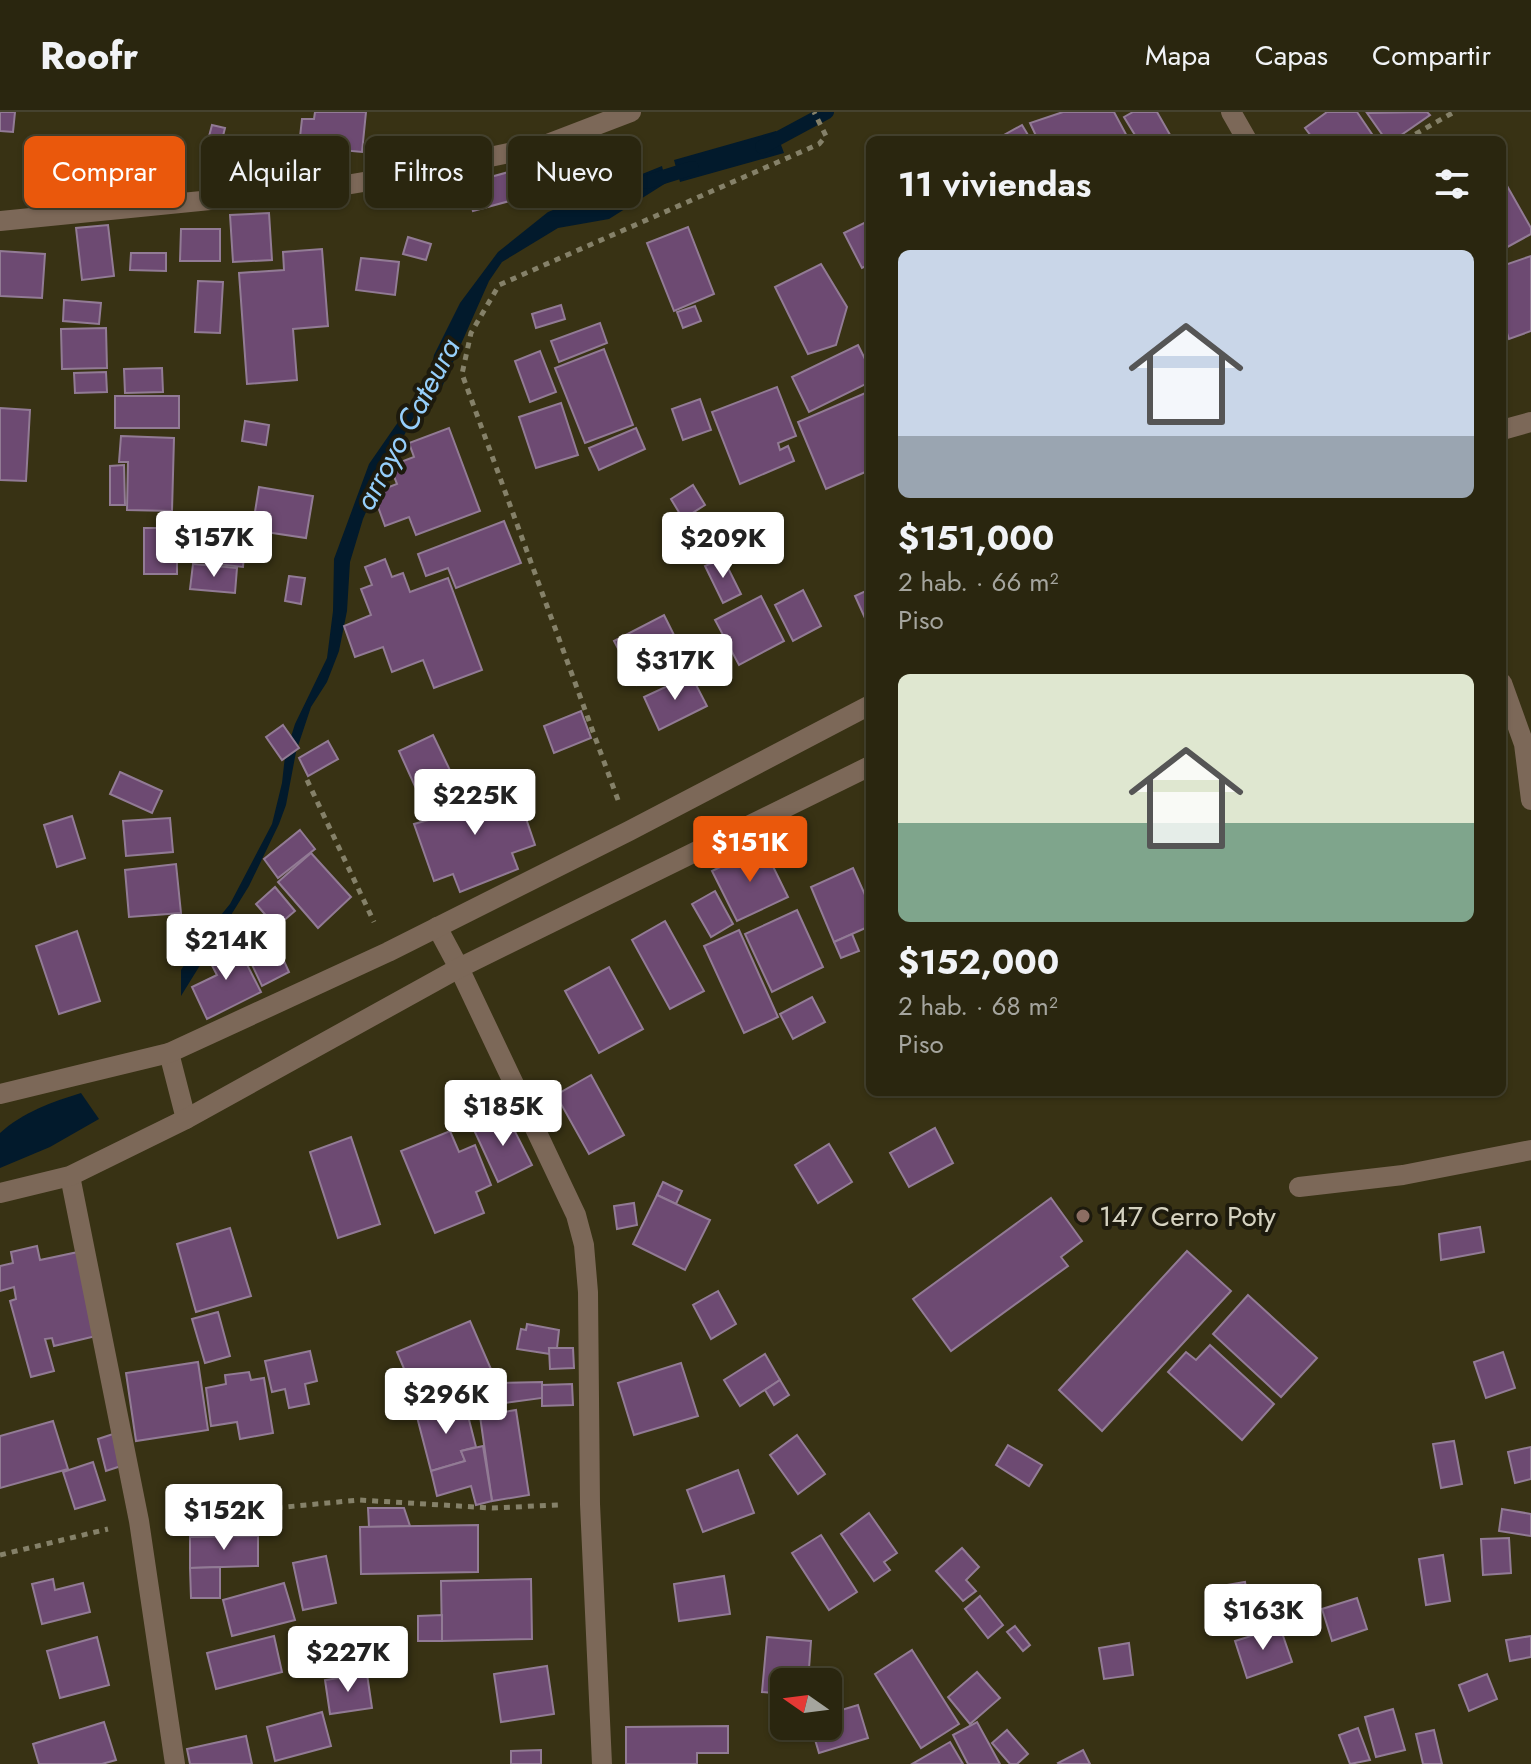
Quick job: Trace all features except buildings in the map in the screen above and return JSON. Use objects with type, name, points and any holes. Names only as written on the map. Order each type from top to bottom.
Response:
[{"type":"street","points":[[0,221],[322,189],[399,176],[542,146],[631,112]]},
{"type":"street","points":[[1231,112],[1245,136]]},
{"type":"street","points":[[1506,429],[1531,422]]},
{"type":"street","points":[[1506,694],[1524,744],[1531,800]]},
{"type":"street","points":[[0,1094],[169,1053],[388,952],[866,707]]},
{"type":"street","points":[[0,1193],[70,1176],[186,1119],[459,968],[866,768]]},
{"type":"street","points":[[437,927],[576,1215],[584,1245],[588,1292],[590,1504],[602,1764]]},
{"type":"street","points":[[169,1053],[186,1119]]},
{"type":"street","points":[[1299,1187],[1403,1175],[1531,1150]]},
{"type":"street","points":[[70,1176],[139,1521],[175,1764]]},
{"type":"path","points":[[629,831],[462,374],[471,333],[499,285],[819,144],[826,136],[814,112]]},
{"type":"path","points":[[1412,136],[1454,112]]},
{"type":"path","points":[[307,780],[388,952]]},
{"type":"path","points":[[0,1555],[139,1521],[359,1500],[492,1508],[590,1504]]},
{"type":"water","points":[[776,131],[784,153],[680,182],[674,160]]},
{"type":"water","points":[[662,166],[666,183],[641,199],[641,174]]},
{"type":"water","points":[[558,208],[626,208],[609,219],[558,228],[502,262],[489,281],[442,387],[414,417],[363,519],[350,562],[347,611],[339,651],[327,682],[311,707],[296,752],[286,805],[279,824],[249,886],[181,996],[181,970],[230,904],[272,824],[285,756],[295,724],[327,658],[333,611],[334,559],[369,464],[430,376],[434,355],[460,303],[498,252],[548,212]]},
{"type":"water","points":[[81,1093],[99,1119],[50,1147],[0,1168],[0,1133],[28,1113]]},
{"type":"waterway","name":"arroyo Cateura","points":[[762,147],[827,112]]},
{"type":"waterway","name":"arroyo Cateura","points":[[647,182],[692,168]]},
{"type":"place","name":"147 Cerro Poty","points":[[1083,1216]]}]
